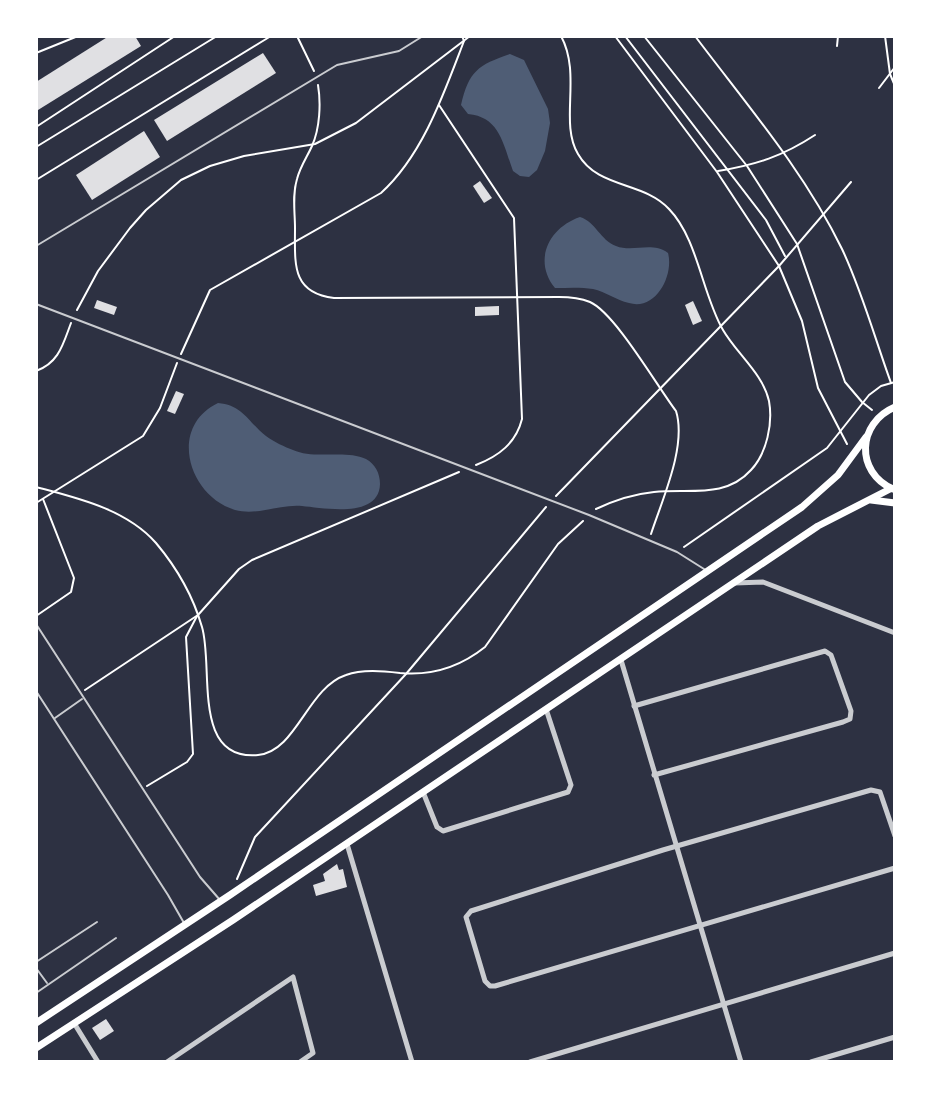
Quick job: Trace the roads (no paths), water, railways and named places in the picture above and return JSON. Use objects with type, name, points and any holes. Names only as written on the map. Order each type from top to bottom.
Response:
[{"type":"main road","points":[[36,1023],[802,507],[838,475],[880,416],[895,407]]},
{"type":"main road","points":[[866,437],[864,447],[868,468],[893,489]]},
{"type":"main road","points":[[36,1048],[818,526],[893,489]]},
{"type":"main road","points":[[869,500],[895,503]]},
{"type":"street","points":[[731,585],[763,582],[895,633]]},
{"type":"street","points":[[634,706],[825,651],[831,655],[851,711],[850,719],[843,722],[654,775]]},
{"type":"street","points":[[621,660],[741,1062]]},
{"type":"street","points":[[423,792],[437,827],[443,831],[568,792],[571,785],[546,709]]},
{"type":"street","points":[[895,836],[880,792],[875,790],[676,846],[471,911],[466,917],[485,981],[490,986],[895,868]]},
{"type":"street","points":[[346,843],[412,1062]]},
{"type":"street","points":[[530,1062],[895,953]]},
{"type":"street","points":[[167,1062],[293,977],[313,1053],[300,1062]]},
{"type":"street","points":[[73,1022],[98,1062]]},
{"type":"street","points":[[811,1062],[895,1037]]},
{"type":"lane","points":[[36,246],[337,65],[399,51],[423,36]]},
{"type":"lane","points":[[36,304],[589,515],[677,552],[707,571]]},
{"type":"lane","points":[[36,624],[200,877],[220,901]]},
{"type":"lane","points":[[36,691],[168,895],[184,925]]},
{"type":"lane","points":[[54,719],[83,698]]},
{"type":"lane","points":[[36,962],[97,922]]},
{"type":"lane","points":[[36,993],[116,938]]},
{"type":"lane","points":[[36,968],[48,985]]},
{"type":"water","points":[[510,54],[524,60],[548,109],[550,123],[545,151],[537,170],[529,177],[513,171],[494,126],[479,116],[468,114],[461,105],[476,71]]},
{"type":"water","points":[[580,217],[616,246],[649,247],[668,253],[665,281],[655,296],[639,304],[624,302],[593,289],[555,288],[545,267],[547,246],[560,229]]},
{"type":"water","points":[[218,403],[234,407],[266,436],[293,450],[366,459],[379,476],[377,495],[361,507],[349,509],[293,506],[244,511],[219,502],[205,491],[196,476],[190,460],[189,444],[193,428],[202,414]]}]
